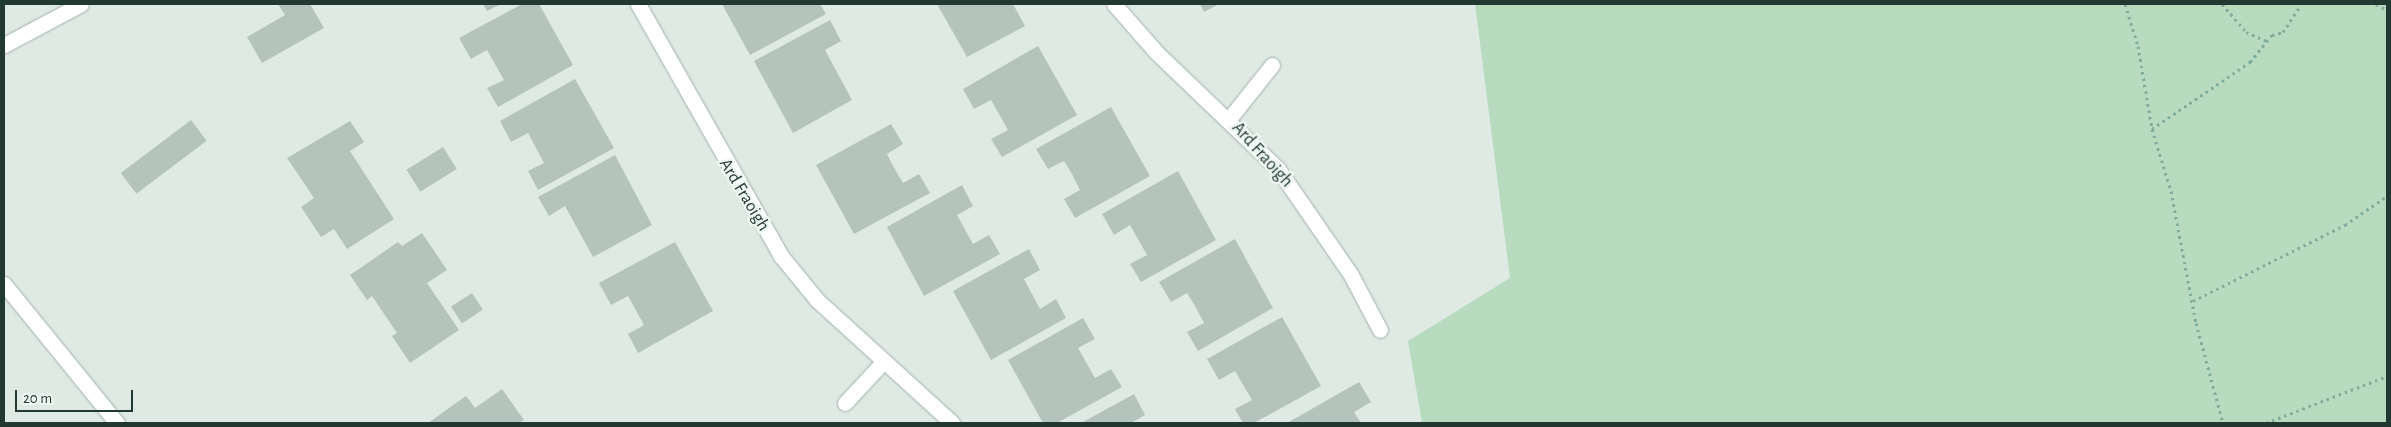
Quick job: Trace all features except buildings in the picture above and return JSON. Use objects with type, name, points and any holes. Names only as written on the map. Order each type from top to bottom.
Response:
[{"type":"street","points":[[4,45],[81,4]]},
{"type":"street","name":"Ard Fraoigh","points":[[638,4],[781,256],[816,300],[952,423]]},
{"type":"street","name":"Ard Fraoigh","points":[[1114,4],[1156,52],[1229,119],[1296,193],[1352,275],[1380,330]]},
{"type":"street","points":[[1229,119],[1272,66]]},
{"type":"street","points":[[4,284],[117,423]]},
{"type":"street","points":[[845,404],[884,361]]},
{"type":"path","points":[[2125,4],[2138,46],[2152,129],[2171,191],[2193,302],[2223,423]]},
{"type":"path","points":[[2222,4],[2246,32],[2266,41]]},
{"type":"path","points":[[2152,129],[2250,62],[2266,41],[2283,32],[2302,4]]},
{"type":"path","points":[[2376,4],[2387,10]]},
{"type":"path","points":[[2193,302],[2345,225],[2387,196]]},
{"type":"path","points":[[2266,423],[2387,376]]},
{"type":"green space","points":[[1475,4],[2387,4],[2387,423],[1422,423],[1408,341],[1510,278]]}]
